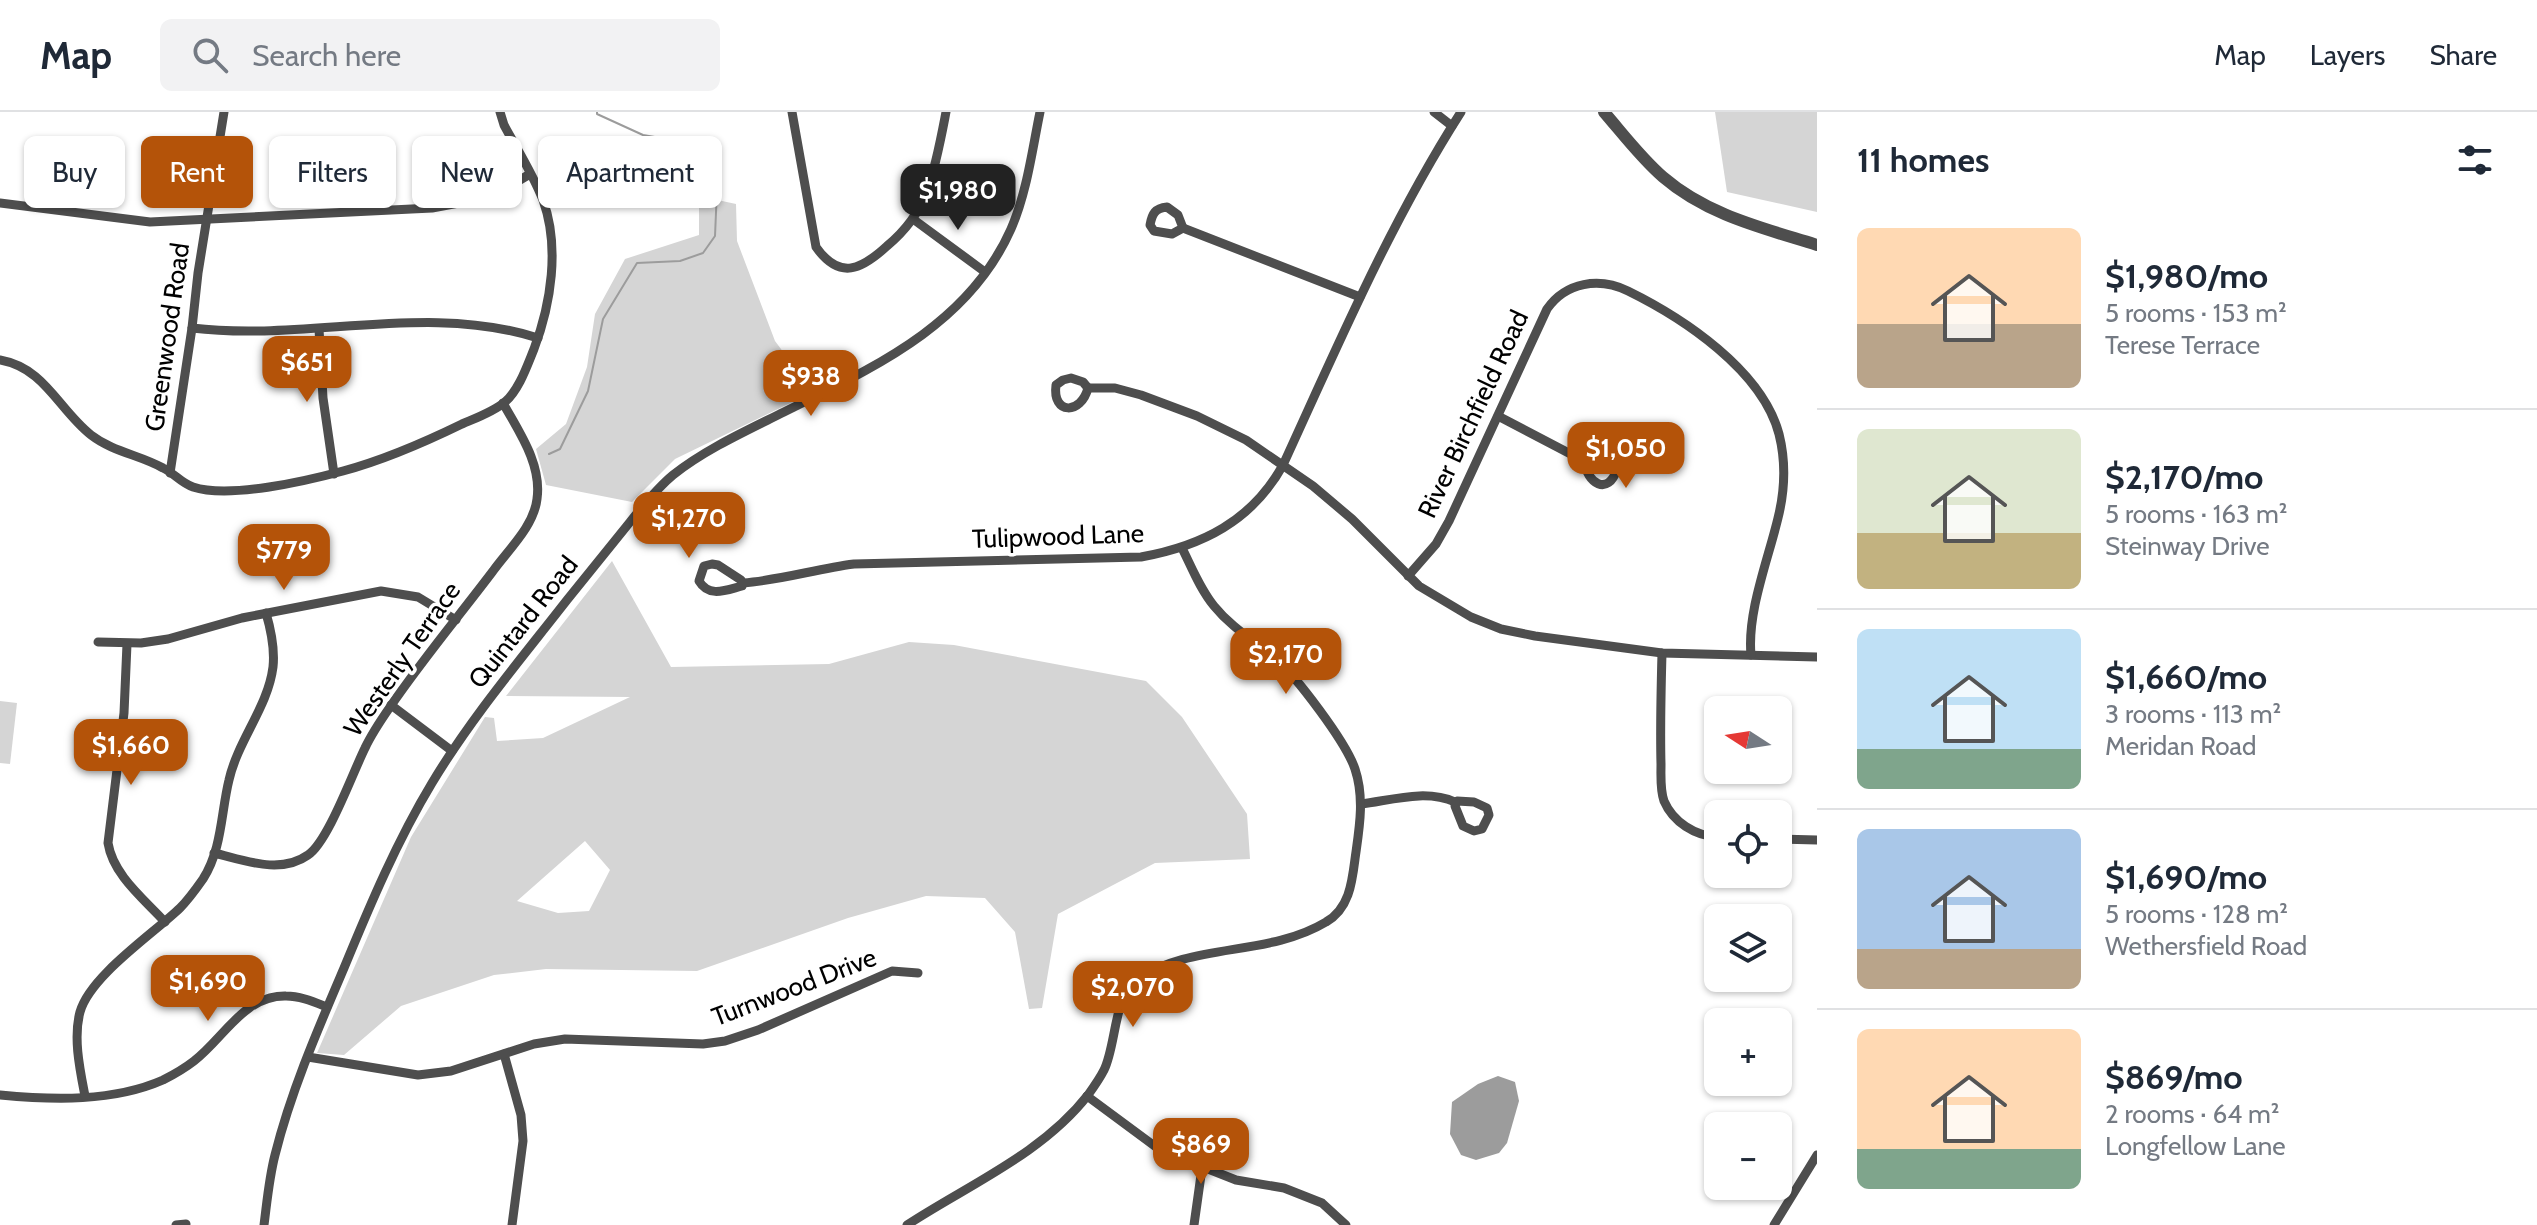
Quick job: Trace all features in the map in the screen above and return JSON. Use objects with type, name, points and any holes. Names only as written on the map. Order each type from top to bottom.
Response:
[{"type":"street","name":"Greenwood Road","points":[[170,473],[224,112]]},
{"type":"street","points":[[0,360],[24,367],[36,375],[94,438],[163,467],[184,483],[212,491],[261,488],[334,474],[421,444],[503,403],[526,368],[538,338],[549,288],[551,239],[545,206],[500,112]]},
{"type":"street","points":[[792,112],[811,231],[822,256],[840,267],[859,267],[869,262],[897,238],[913,219],[927,192],[946,112]]},
{"type":"street","name":"Quintard Road","points":[[264,1225],[274,1156],[327,1007],[370,906],[407,830],[452,751],[603,554],[673,475],[734,438],[895,355],[952,310],[999,251],[1020,204],[1040,112]]},
{"type":"street","points":[[1434,112],[1452,126]]},
{"type":"street","name":"Tulipwood Lane","points":[[743,583],[854,564],[1141,557],[1182,548],[1224,528],[1271,487],[1360,297],[1461,112]]},
{"type":"street","points":[[1604,112],[1647,161],[1690,197],[1751,225],[1817,245]]},
{"type":"street","points":[[0,203],[150,222],[432,208],[491,197],[530,174]]},
{"type":"street","points":[[913,219],[985,272]]},
{"type":"street","points":[[1183,228],[1360,297]]},
{"type":"street","name":"River Birchfield Road","points":[[1408,576],[1436,544],[1552,301],[1568,289],[1594,282],[1624,289],[1694,330],[1748,378],[1779,432],[1785,481],[1752,629],[1751,655]]},
{"type":"street","points":[[192,328],[241,331],[455,322],[512,329],[538,338]]},
{"type":"street","points":[[319,329],[323,398],[334,474]]},
{"type":"street","points":[[1088,388],[1115,388],[1197,416],[1246,440],[1352,519],[1408,576],[1441,601],[1501,629],[1662,653],[1817,657]]},
{"type":"street","name":"Westerly Terrace","points":[[214,853],[265,865],[281,865],[308,856],[315,849],[374,731],[391,705],[525,528],[537,498],[534,466],[503,403]]},
{"type":"street","points":[[1498,416],[1584,461]]},
{"type":"street","points":[[907,1225],[1043,1142],[1087,1096],[1105,1069],[1116,1033],[1119,1007],[1132,983],[1166,963],[1261,944],[1309,930],[1328,921],[1341,909],[1351,884],[1361,804],[1356,771],[1341,741],[1287,669],[1228,622],[1214,606],[1199,584],[1182,548]]},
{"type":"street","points":[[98,642],[127,644],[168,639],[266,613],[391,591],[418,597],[456,620]]},
{"type":"street","points":[[85,1096],[78,1028],[80,1012],[87,997],[124,957],[184,904],[204,877],[214,853],[232,770],[267,692],[272,669],[271,633],[266,613]]},
{"type":"street","points":[[127,644],[124,713],[108,843],[110,856],[119,872],[165,922]]},
{"type":"street","points":[[1662,653],[1662,793],[1671,813],[1686,827],[1704,835]]},
{"type":"street","points":[[391,705],[452,751]]},
{"type":"street","points":[[1361,804],[1423,795],[1455,802]]},
{"type":"street","points":[[1792,839],[1817,840]]},
{"type":"street","name":"Turnwood Drive","points":[[308,1057],[418,1075],[451,1071],[534,1044],[565,1039],[703,1044],[725,1041],[758,1030],[892,971],[918,973]]},
{"type":"street","points":[[0,1095],[38,1099],[117,1094],[143,1088],[166,1079],[194,1061],[255,1002],[287,996],[327,1007]]},
{"type":"street","points":[[504,1054],[521,1115],[523,1141],[512,1225]]},
{"type":"street","points":[[1087,1096],[1160,1150],[1236,1180],[1284,1188],[1322,1203],[1346,1225]]},
{"type":"street","points":[[1774,1225],[1817,1155]]},
{"type":"street","points":[[1194,1225],[1202,1168]]},
{"type":"street","points":[[176,1225],[186,1224]]},
{"type":"shaded area","points":[[1715,112],[1817,112],[1817,212],[1727,192]]},
{"type":"shaded area","points":[[722,201],[736,204],[737,241],[775,341],[813,392],[675,459],[632,502],[546,485],[536,449],[566,424],[587,367],[595,314],[625,259],[699,235],[699,208],[722,208]]},
{"type":"shaded area","points":[[612,561],[671,667],[829,664],[909,642],[954,645],[1146,681],[1182,717],[1247,814],[1250,859],[1155,863],[1058,914],[1042,1008],[1029,1009],[1015,932],[985,898],[926,896],[848,918],[697,971],[546,969],[494,975],[401,1006],[344,1055],[317,1053],[411,837],[485,717],[494,718],[497,741],[543,738],[630,697],[506,696]],"holes":[[[585,841],[610,870],[589,911],[558,913],[517,901]]]},
{"type":"shaded area","points":[[0,701],[17,703],[10,764],[0,763]]},
{"type":"shaded area","points":[[1498,1076],[1515,1082],[1519,1101],[1507,1143],[1499,1153],[1476,1160],[1461,1155],[1450,1134],[1452,1102],[1478,1084]]},
{"type":"waterway","points":[[549,454],[560,449],[588,391],[603,319],[637,263],[680,261],[703,253],[715,236],[717,189],[710,170],[684,142],[643,135],[597,112]]}]
